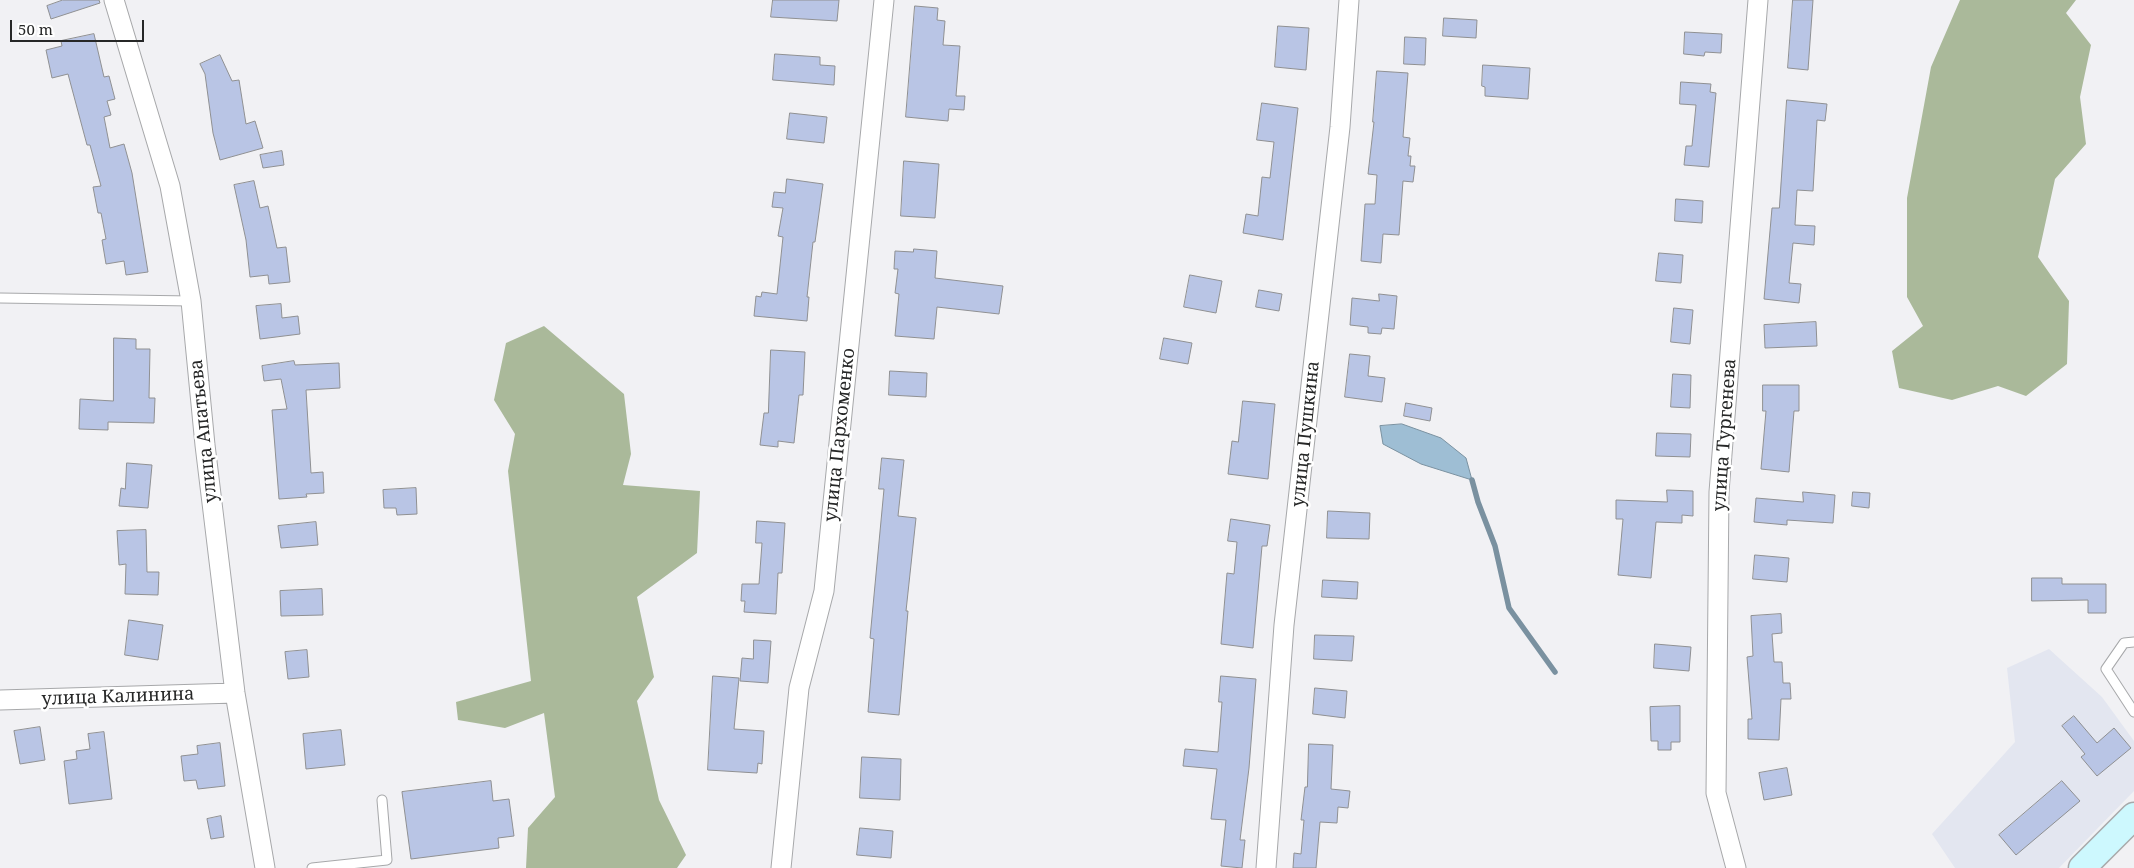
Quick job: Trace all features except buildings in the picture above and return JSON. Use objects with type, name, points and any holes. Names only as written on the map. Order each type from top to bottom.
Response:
[{"type":"street","name":"улица Апатьева","points":[[114,0],[170,186],[191,301],[205,445],[235,693],[265,868]]},
{"type":"street","name":"улица Пархоменко","points":[[780,868],[799,688],[824,591],[884,0]]},
{"type":"street","name":"улица Пушкина","points":[[1266,868],[1284,625],[1340,127],[1349,0]]},
{"type":"street","name":"улица Тургенева","points":[[1736,868],[1716,793],[1719,492],[1758,0]]},
{"type":"street","name":"улица Калинина","points":[[0,700],[235,693]]},
{"type":"street","points":[[2082,868],[2134,816]]},
{"type":"lane","points":[[0,298],[191,301]]},
{"type":"lane","points":[[2134,642],[2124,643],[2106,670],[2134,712]]},
{"type":"lane","points":[[312,868],[387,860],[382,800]]},
{"type":"shaded area","points":[[2049,649],[2102,697],[2134,741],[2134,791],[2059,868],[1955,868],[1932,834],[2015,742],[2007,668]]},
{"type":"green space","points":[[1960,0],[2076,0],[2066,13],[2091,45],[2080,97],[2086,144],[2055,179],[2038,257],[2069,301],[2067,364],[2026,396],[1998,386],[1952,400],[1899,388],[1892,351],[1923,326],[1907,297],[1907,198],[1931,67]]},
{"type":"green space","points":[[544,326],[624,394],[631,454],[623,485],[700,491],[697,553],[637,597],[654,677],[637,701],[659,800],[686,855],[677,868],[526,868],[528,828],[555,797],[544,713],[505,728],[458,720],[456,702],[531,681],[508,471],[515,434],[494,400],[506,343]]},
{"type":"water","points":[[1402,424],[1441,438],[1466,458],[1472,480],[1421,464],[1383,444],[1380,426]]},
{"type":"waterway","points":[[1472,480],[1478,502],[1495,546],[1509,608],[1555,672]]}]
